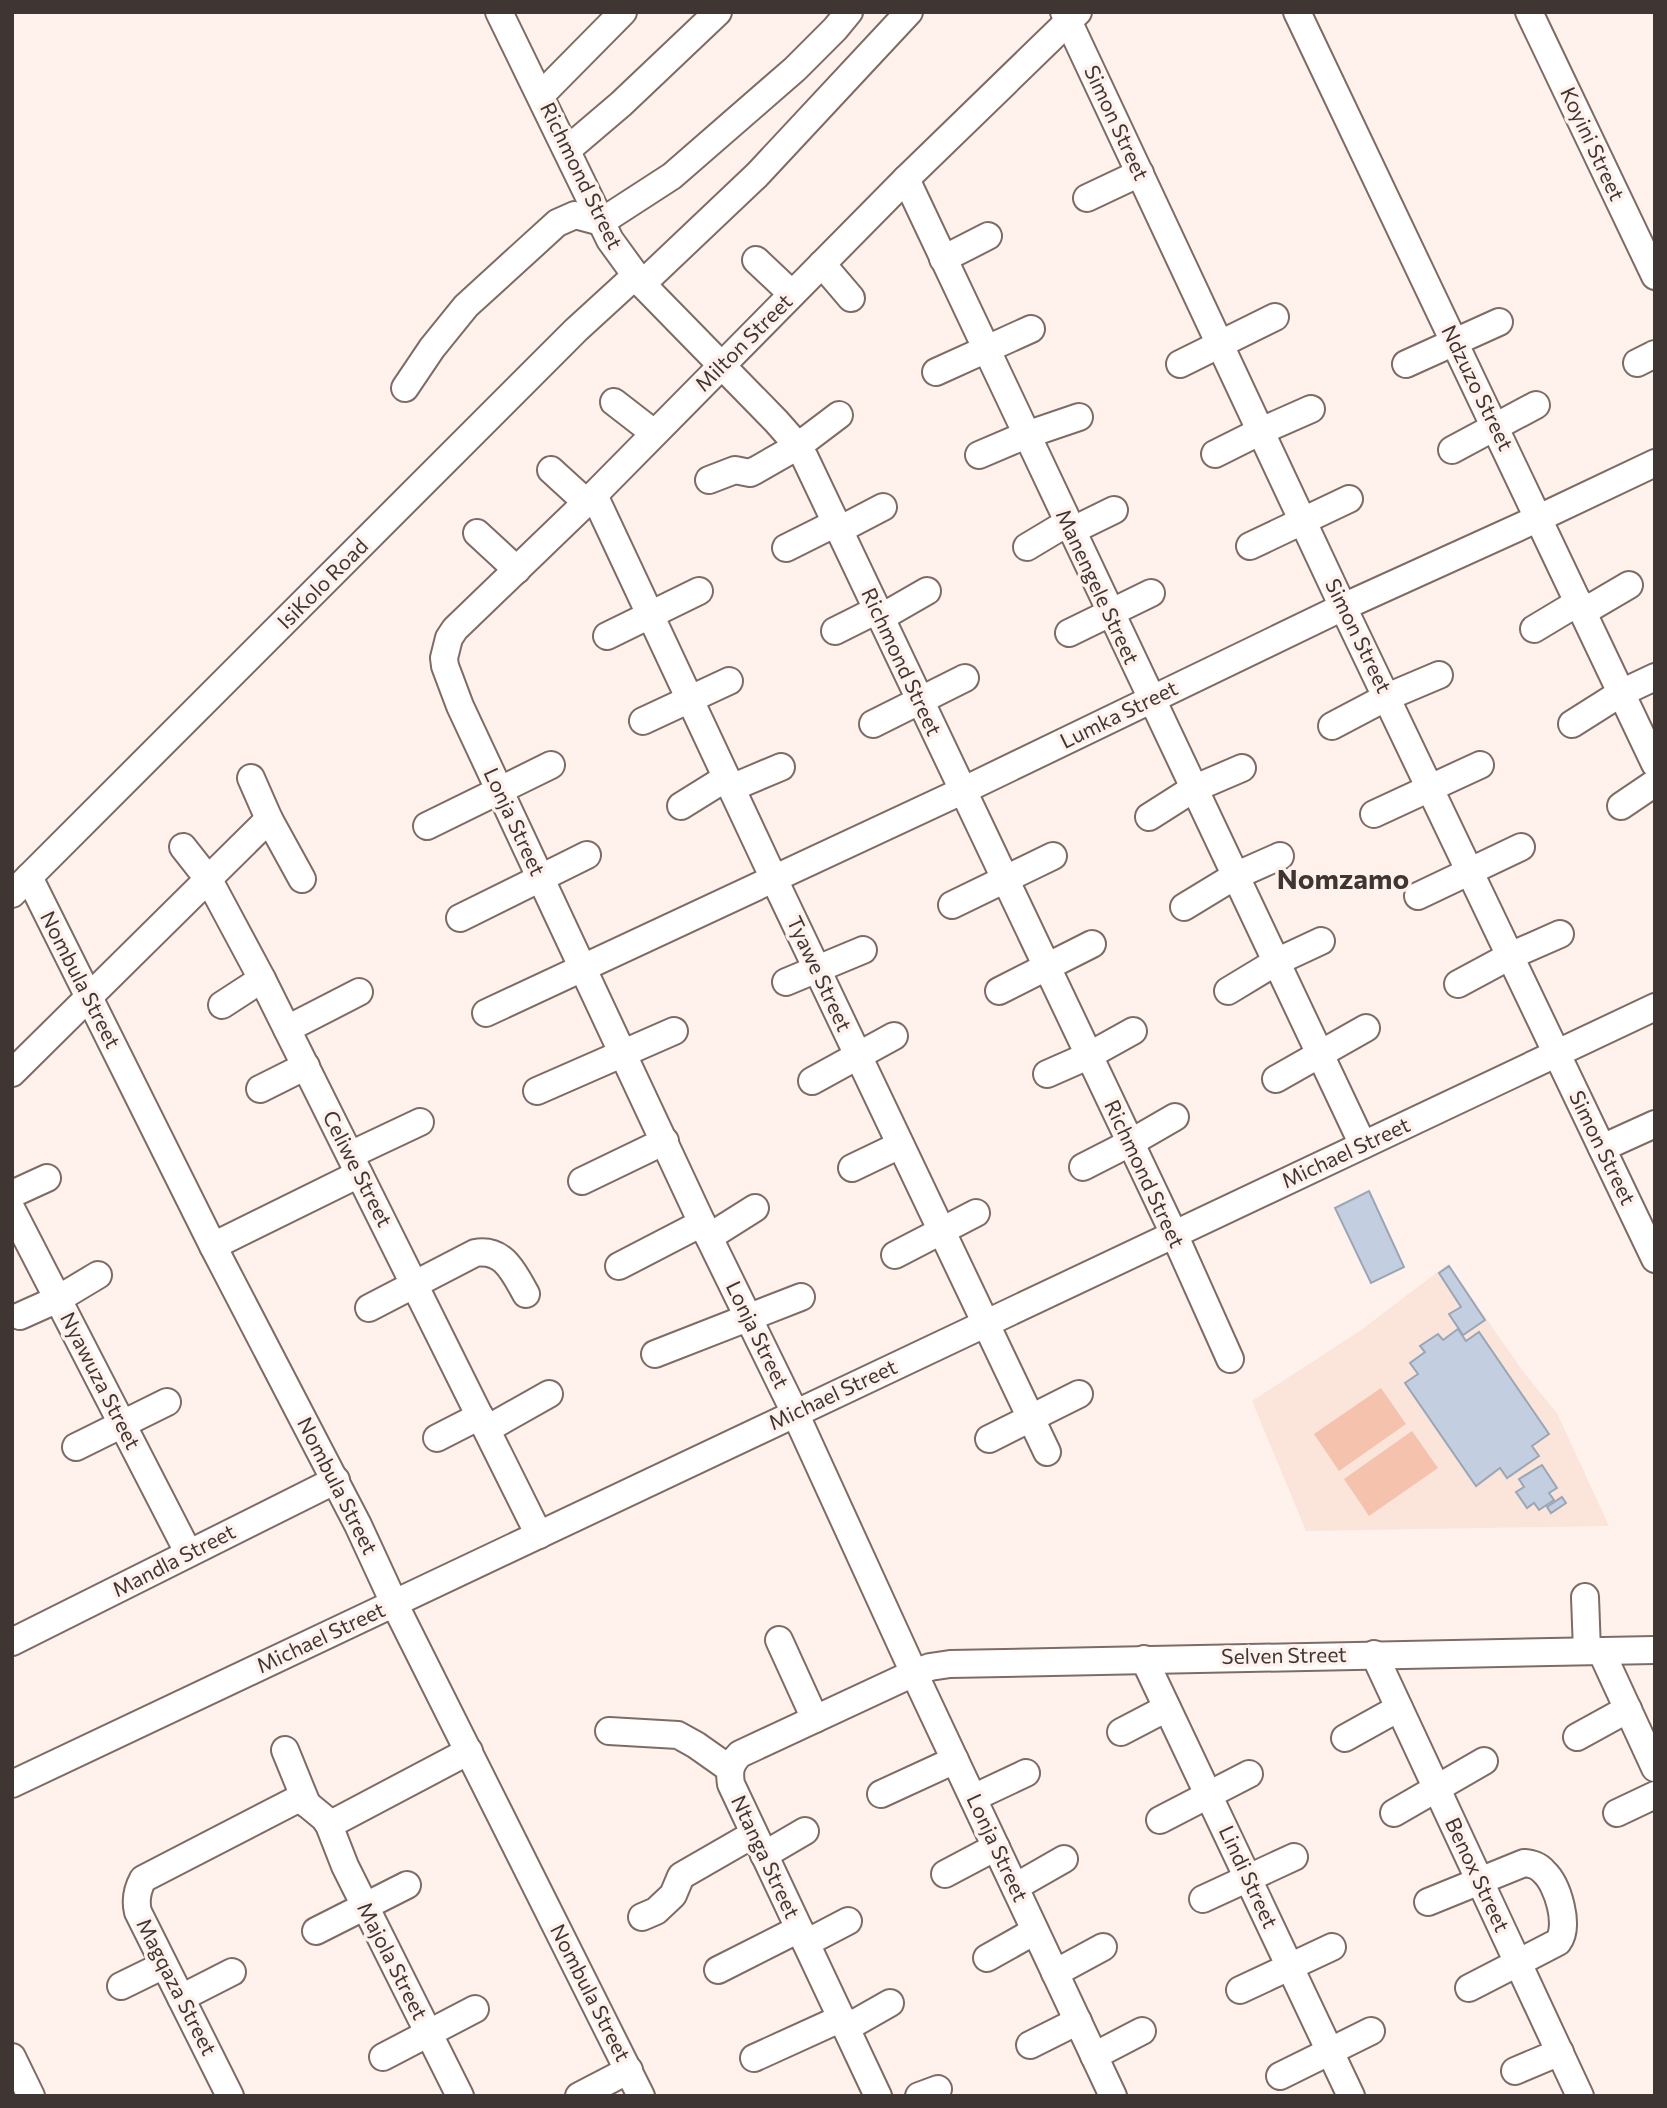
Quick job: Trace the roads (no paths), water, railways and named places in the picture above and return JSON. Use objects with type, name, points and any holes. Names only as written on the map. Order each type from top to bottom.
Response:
[{"type":"street","name":"Richmond Street","points":[[499,12],[610,240],[639,280],[798,446],[1174,1234],[1230,1359]]},
{"type":"street","points":[[541,95],[623,12]]},
{"type":"street","points":[[567,150],[718,12]]},
{"type":"street","points":[[405,388],[432,348],[466,306],[557,223],[575,215],[601,222],[672,176],[795,69],[849,12]]},
{"type":"street","name":"IsiKolo Road","points":[[21,886],[576,330],[639,280],[757,174],[909,12]]},
{"type":"street","name":"Ndzuzo Street","points":[[1297,12],[1655,764]]},
{"type":"street","name":"Koyini Street","points":[[1529,12],[1655,276]]},
{"type":"street","name":"Simon Street","points":[[1070,15],[1140,173],[1343,607],[1602,1148],[1648,1230],[1655,1259]]},
{"type":"street","name":"Milton Street","points":[[453,688],[444,657],[449,638],[455,629],[590,498],[1070,15]]},
{"type":"street","points":[[1087,198],[1140,173]]},
{"type":"street","name":"Manengele Street","points":[[906,179],[1363,1145]]},
{"type":"street","points":[[943,259],[988,236]]},
{"type":"street","points":[[756,260],[792,294]]},
{"type":"street","points":[[821,264],[851,298]]},
{"type":"street","points":[[1180,364],[1275,317]]},
{"type":"street","points":[[1406,364],[1499,322]]},
{"type":"street","points":[[936,372],[1031,329]]},
{"type":"street","points":[[614,402],[654,433]]},
{"type":"street","points":[[1452,450],[1536,405]]},
{"type":"street","points":[[1215,454],[1311,409]]},
{"type":"street","points":[[709,480],[735,470],[750,473],[798,446],[839,415]]},
{"type":"street","points":[[979,455],[1079,416]]},
{"type":"street","name":"Lumka Street","points":[[486,1013],[962,792],[1343,607],[1655,463]]},
{"type":"street","points":[[551,470],[590,498]]},
{"type":"street","name":"Tyawe Street","points":[[590,498],[690,699],[1047,1452]]},
{"type":"street","points":[[1250,546],[1349,499]]},
{"type":"street","points":[[786,548],[883,507]]},
{"type":"street","points":[[1027,547],[1114,510]]},
{"type":"street","points":[[477,533],[517,570]]},
{"type":"street","points":[[1534,629],[1629,586]]},
{"type":"street","points":[[607,636],[699,591]]},
{"type":"street","points":[[835,631],[927,591]]},
{"type":"street","points":[[1069,633],[1151,593]]},
{"type":"street","points":[[1332,726],[1387,697],[1439,675]]},
{"type":"street","points":[[1572,724],[1655,677]]},
{"type":"street","points":[[873,724],[965,678]]},
{"type":"street","points":[[643,721],[729,681]]},
{"type":"street","name":"Lonja Street","points":[[453,688],[540,880],[795,1413],[1113,2096]]},
{"type":"street","points":[[427,827],[551,765]]},
{"type":"street","points":[[1374,814],[1480,765]]},
{"type":"street","points":[[681,806],[729,783],[781,767]]},
{"type":"street","points":[[1149,817],[1193,789],[1242,768]]},
{"type":"street","points":[[251,778],[269,819],[302,879]]},
{"type":"street","points":[[1621,806],[1655,783]]},
{"type":"street","points":[[12,1073],[269,819]]},
{"type":"street","name":"Celiwe Street","points":[[183,847],[209,880],[262,979],[539,1535]]},
{"type":"street","points":[[1418,896],[1521,847]]},
{"type":"street","points":[[460,918],[587,855]]},
{"type":"street","points":[[952,905],[1053,856]]},
{"type":"street","points":[[1184,907],[1235,876],[1280,856]]},
{"type":"street","name":"Nombula Street","points":[[21,886],[89,997],[213,1246],[336,1480],[394,1603],[641,2096]]},
{"type":"street","points":[[1458,984],[1510,956],[1560,934]]},
{"type":"street","points":[[1228,990],[1276,962],[1321,941]]},
{"type":"street","points":[[999,991],[1092,944]]},
{"type":"street","points":[[786,982],[863,950]]},
{"type":"street","points":[[222,1005],[262,979]]},
{"type":"street","points":[[287,1029],[359,992]]},
{"type":"street","name":"Michael Street","points":[[12,1784],[1655,1007]]},
{"type":"street","points":[[1276,1079],[1366,1028]]},
{"type":"street","points":[[537,1091],[674,1031]]},
{"type":"street","points":[[1047,1074],[1088,1056],[1133,1031]]},
{"type":"street","points":[[812,1082],[894,1036]]},
{"type":"street","points":[[260,1090],[306,1066]]},
{"type":"street","points":[[1083,1167],[1175,1117]]},
{"type":"street","points":[[213,1246],[355,1164],[420,1122]]},
{"type":"street","points":[[1602,1148],[1655,1124]]},
{"type":"street","points":[[582,1181],[665,1141]]},
{"type":"street","points":[[852,1168],[900,1145]]},
{"type":"street","points":[[13,1208],[47,1178]]},
{"type":"street","name":"Nyawuza Street","points":[[13,1208],[188,1552]]},
{"type":"street","points":[[619,1266],[755,1208]]},
{"type":"street","points":[[895,1255],[976,1213]]},
{"type":"street","points":[[369,1308],[475,1253],[482,1252],[498,1255],[509,1266],[526,1294]]},
{"type":"street","points":[[20,1317],[58,1299],[98,1275]]},
{"type":"street","points":[[655,1354],[801,1297]]},
{"type":"street","points":[[437,1438],[483,1423],[549,1394]]},
{"type":"street","points":[[989,1439],[1079,1394]]},
{"type":"street","points":[[76,1447],[167,1402]]},
{"type":"street","name":"Mandla Street","points":[[12,1642],[336,1480]]},
{"type":"street","points":[[1585,1597],[1594,1651],[1628,1709],[1655,1768]]},
{"type":"street","points":[[779,1640],[816,1719]]},
{"type":"street","name":"Selven Street","points":[[914,1673],[950,1664],[1655,1650]]},
{"type":"street","name":"Benox Street","points":[[1374,1654],[1580,2096]]},
{"type":"street","name":"Lindi Street","points":[[1144,1659],[1351,2096]]},
{"type":"street","name":"Ntanga Street","points":[[878,2096],[731,1784],[730,1769],[740,1754],[914,1673]]},
{"type":"street","points":[[1345,1738],[1399,1707]]},
{"type":"street","points":[[1121,1732],[1167,1708]]},
{"type":"street","points":[[1577,1737],[1628,1709]]},
{"type":"street","points":[[609,1731],[678,1735],[730,1769]]},
{"type":"street","points":[[285,1750],[301,1802]]},
{"type":"street","points":[[329,1825],[470,1751]]},
{"type":"street","points":[[881,1794],[955,1760]]},
{"type":"street","points":[[1394,1814],[1484,1761]]},
{"type":"street","points":[[973,1798],[1026,1773]]},
{"type":"street","points":[[1160,1820],[1249,1774]]},
{"type":"street","points":[[1617,1813],[1655,1796]]},
{"type":"street","name":"Majola Street","points":[[301,1802],[324,1818],[329,1825],[345,1866],[460,2096]]},
{"type":"street","name":"Magqaza Street","points":[[221,2093],[181,1998],[138,1912],[137,1892],[143,1879],[301,1802]]},
{"type":"street","points":[[642,1917],[656,1911],[673,1895],[681,1876],[759,1845],[805,1831]]},
{"type":"street","points":[[945,1874],[996,1847]]},
{"type":"street","points":[[1203,1899],[1294,1857]]},
{"type":"street","points":[[1014,1887],[1064,1859]]},
{"type":"street","points":[[1428,1902],[1524,1863],[1536,1865],[1546,1873],[1559,1897],[1562,1937],[1558,1942],[1469,1988]]},
{"type":"street","points":[[316,1931],[407,1885]]},
{"type":"street","points":[[718,1970],[848,1921]]},
{"type":"street","points":[[987,1958],[1035,1931]]},
{"type":"street","points":[[1055,1972],[1103,1947]]},
{"type":"street","points":[[1240,1990],[1332,1947]]},
{"type":"street","points":[[121,1986],[164,1965]]},
{"type":"street","points":[[181,1998],[232,1972]]},
{"type":"street","points":[[754,2058],[890,2003]]},
{"type":"street","points":[[383,2057],[475,2009]]},
{"type":"street","points":[[1030,2045],[1078,2021]]},
{"type":"street","points":[[1094,2056],[1142,2031]]},
{"type":"street","points":[[1280,2076],[1371,2031]]},
{"type":"street","points":[[1515,2071],[1559,2052]]},
{"type":"street","points":[[12,2057],[31,2096]]},
{"type":"street","points":[[579,2096],[629,2070]]},
{"type":"district","name":"Nomzamo","points":[[1343,879]]}]
